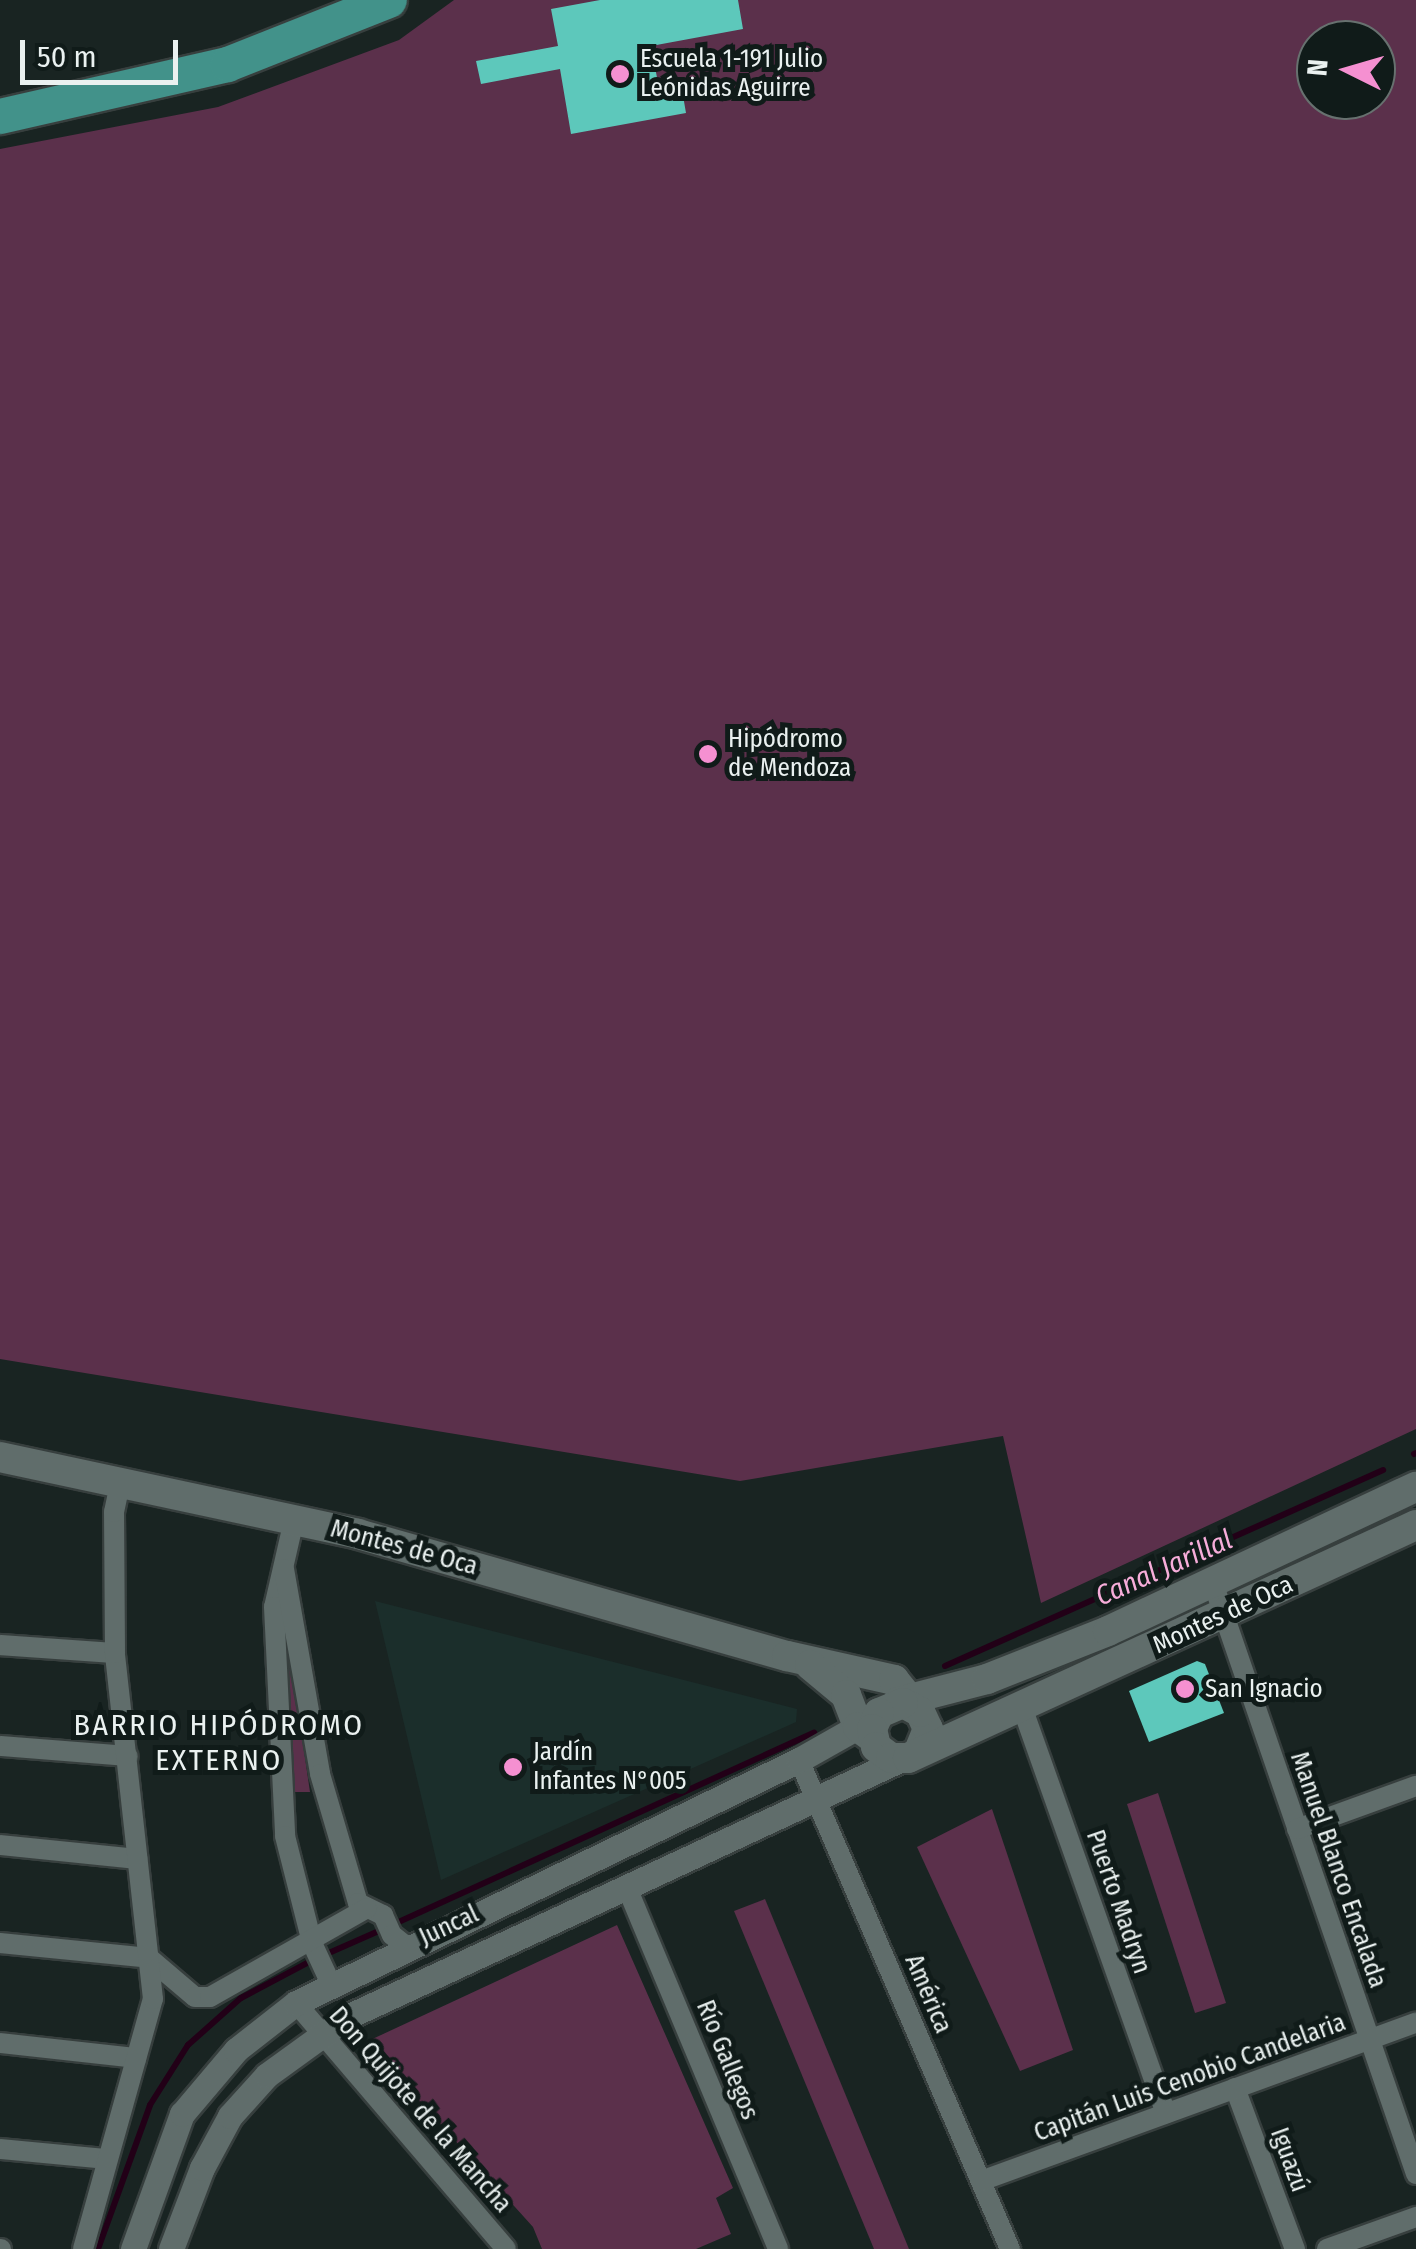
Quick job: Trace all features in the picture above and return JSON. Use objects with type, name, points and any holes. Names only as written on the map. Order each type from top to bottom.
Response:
[{"type":"highway","points":[[0,116],[227,64],[389,0]]},
{"type":"main road","name":"Montes de Oca","points":[[0,1457],[294,1520],[804,1660],[894,1680],[889,1716]]},
{"type":"main road","name":"Montes de Oca","points":[[804,1660],[846,1695],[889,1716],[988,1679],[1213,1583],[1416,1487]]},
{"type":"main road","name":"Montes de Oca","points":[[911,1754],[1224,1616],[1416,1526]]},
{"type":"main road","points":[[889,1716],[928,1729],[911,1754],[882,1753],[889,1716]]},
{"type":"street","points":[[83,2249],[152,1999],[116,1653],[114,1512],[120,1482]]},
{"type":"street","points":[[294,1520],[274,1607],[285,1836],[312,1943],[330,1982]]},
{"type":"street","points":[[284,1567],[320,1774],[358,1902],[383,1915],[392,1935],[406,1946]]},
{"type":"street","name":"Manuel Blanco Encalada","points":[[1213,1583],[1416,2174]]},
{"type":"street","points":[[0,1645],[116,1653]]},
{"type":"street","name":"Puerto Madryn","points":[[1022,1707],[1166,2113]]},
{"type":"street","name":"Juncal","points":[[133,2249],[182,2114],[215,2070],[296,2004],[330,1982],[889,1716]]},
{"type":"street","points":[[0,1746],[128,1756]]},
{"type":"street","name":"Juncal","points":[[171,2249],[202,2168],[230,2116],[267,2075],[319,2036],[376,2001],[628,1890],[911,1754]]},
{"type":"street","name":"América","points":[[799,1760],[1010,2249]]},
{"type":"street","points":[[1297,1829],[1416,1786]]},
{"type":"street","points":[[0,1845],[137,1859]]},
{"type":"street","name":"Río Gallegos","points":[[628,1890],[778,2249]]},
{"type":"street","points":[[0,1943],[149,1958],[194,1998],[210,1997],[312,1943],[367,1908]]},
{"type":"street","name":"Don Quijote de la Mancha","points":[[296,2004],[319,2036],[506,2249]]},
{"type":"street","name":"Capitán Luis Cenobio Candelaria","points":[[981,2181],[1416,2022]]},
{"type":"street","points":[[0,2043],[136,2058]]},
{"type":"street","name":"Iguazú","points":[[1236,2088],[1295,2249]]},
{"type":"street","points":[[0,2149],[106,2159]]},
{"type":"street","points":[[1327,2249],[1416,2217]]},
{"type":"shaded area","name":"Hipódromo de Mendoza","points":[[454,0],[1416,0],[1416,1429],[1041,1603],[1003,1436],[740,1481],[0,1359],[0,149],[218,107],[399,40]]},
{"type":"shaded area","points":[[375,1601],[797,1709],[796,1722],[441,1880]]},
{"type":"shaded area","points":[[286,1626],[310,1792],[293,1792]]},
{"type":"shaded area","points":[[1158,1793],[1226,2003],[1195,2013],[1127,1804]]},
{"type":"shaded area","points":[[992,1809],[1073,2050],[1020,2071],[917,1847]]},
{"type":"shaded area","points":[[765,1899],[909,2249],[874,2249],[734,1911]]},
{"type":"shaded area","points":[[617,1925],[733,2188],[716,2198],[731,2234],[696,2249],[542,2249],[533,2227],[366,2042]]},
{"type":"building","name":"Escuela 1-191 Julio Leónidas Aguirre","points":[[600,0],[738,0],[743,29],[651,46],[659,88],[681,84],[686,113],[571,134],[560,69],[481,84],[476,61],[558,46],[551,9]]},
{"type":"building","points":[[1197,1661],[1205,1664],[1224,1713],[1149,1742],[1129,1691]]},
{"type":"waterway","name":"Canal Jarillal","points":[[945,1666],[1383,1470]]},
{"type":"waterway","name":"Canal Jarillal","points":[[392,1925],[814,1733]]},
{"type":"waterway","points":[[322,1956],[379,1931]]},
{"type":"waterway","name":"Canal Jarillal","points":[[98,2249],[150,2105],[188,2045],[241,1998],[307,1963]]},
{"type":"place","name":"Escuela 1-191 Julio Leónidas Aguirre","points":[[620,74]]},
{"type":"place","name":"Hipódromo de Mendoza","points":[[708,754]]},
{"type":"place","name":"San Ignacio","points":[[1185,1689]]},
{"type":"place","name":"Jardín Infantes N°005","points":[[513,1767]]},
{"type":"district","name":"BARRIO HIPÓDROMO EXTERNO","points":[[219,1742]]}]
